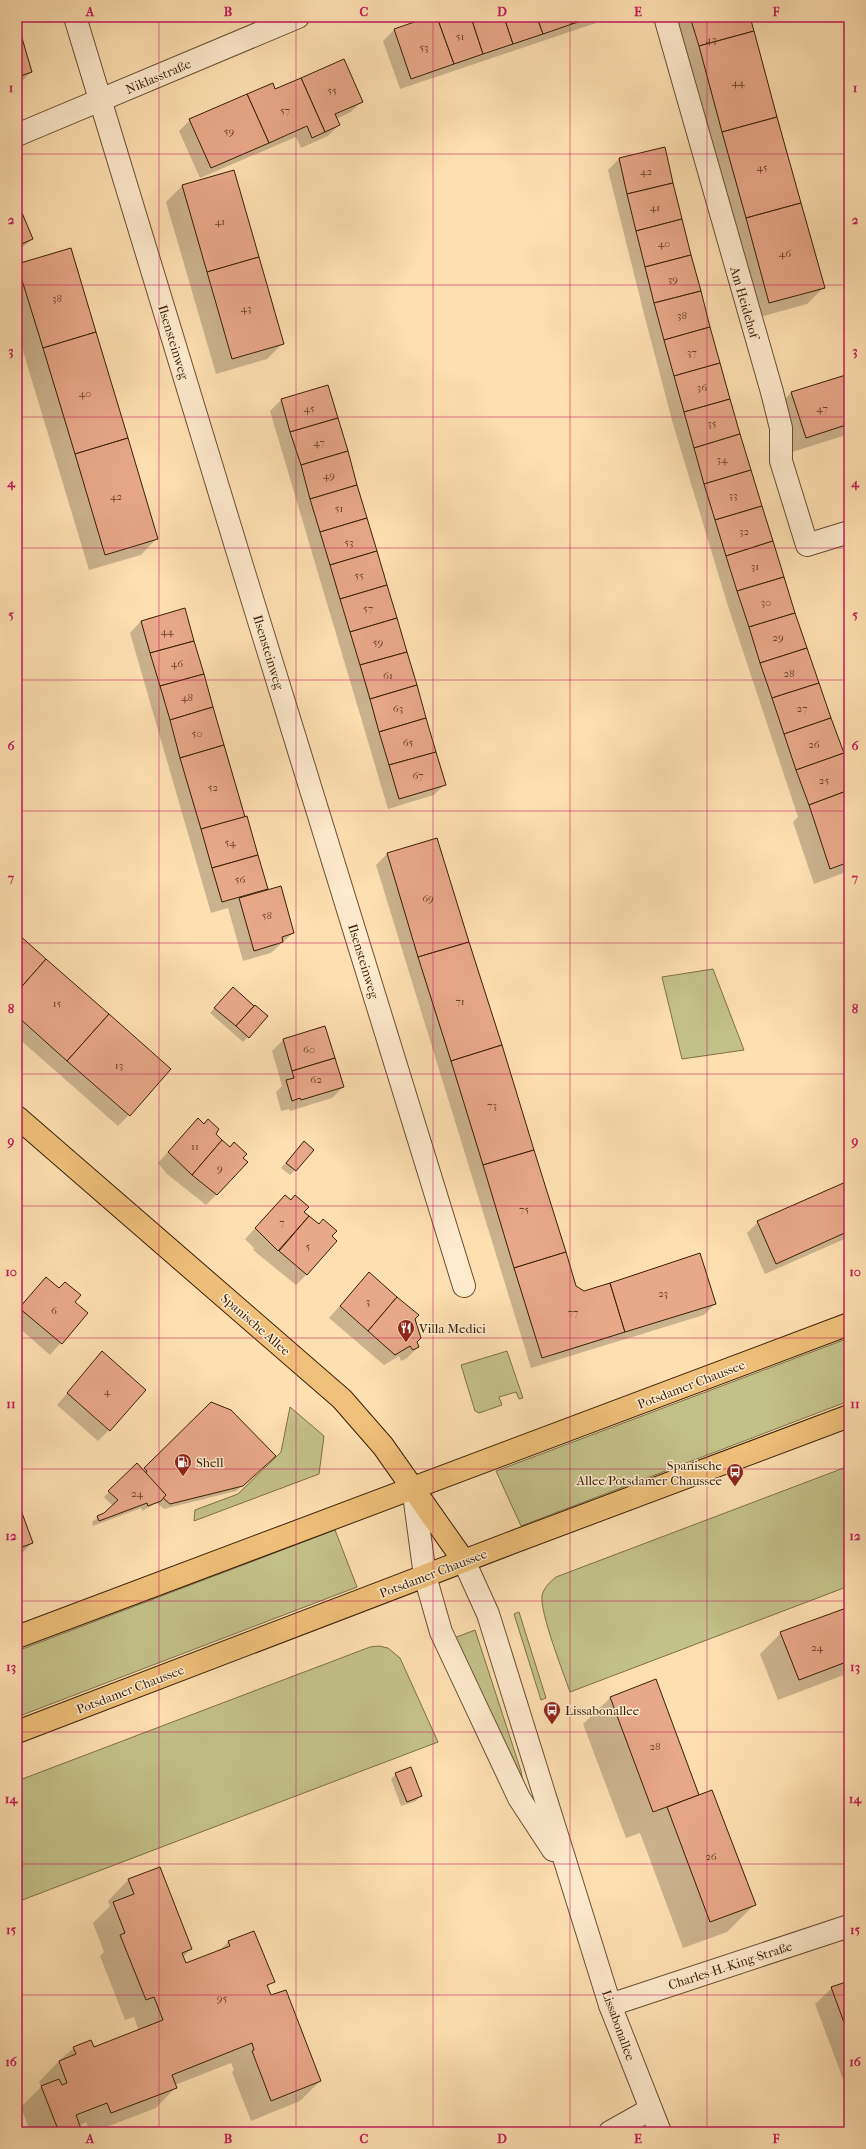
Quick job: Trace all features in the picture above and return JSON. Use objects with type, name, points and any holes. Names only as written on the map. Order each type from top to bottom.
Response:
[{"type":"main road","name":"Spanische Allee","points":[[17,1117],[342,1399],[383,1446],[464,1561]]},
{"type":"main road","name":"Potsdamer Chaussee","points":[[18,1635],[849,1324]]},
{"type":"main road","name":"Potsdamer Chaussee","points":[[17,1732],[849,1416]]},
{"type":"street","name":"Ilsensteinweg","points":[[76,17],[238,553],[464,1286]]},
{"type":"street","name":"Niklasstraße","points":[[17,135],[298,17]]},
{"type":"street","name":"Am Heidehof","points":[[665,17],[772,392],[781,428],[781,462],[807,545],[849,532]]},
{"type":"street","name":"Lissabonallee","points":[[413,1487],[425,1576],[441,1632],[516,1791],[568,1872]]},
{"type":"street","name":"Lissabonallee","points":[[464,1561],[488,1614],[610,2005],[660,2132]]},
{"type":"street","name":"Charles-H.-King-Straße","points":[[610,2005],[849,1926]]},
{"type":"street","points":[[610,2132],[651,2109]]},
{"type":"shaded area","points":[[713,969],[744,1050],[682,1059],[662,977]]},
{"type":"shaded area","points":[[849,1338],[849,1401],[521,1526],[496,1471]]},
{"type":"shaded area","points":[[507,1351],[523,1398],[519,1399],[516,1392],[499,1397],[502,1405],[479,1413],[475,1411],[461,1365]]},
{"type":"shaded area","points":[[290,1407],[324,1436],[319,1474],[194,1521],[195,1510],[238,1494],[281,1452]]},
{"type":"shaded area","points":[[849,1466],[849,1586],[570,1692],[553,1643],[542,1604],[544,1590],[556,1577]]},
{"type":"shaded area","points":[[335,1530],[357,1587],[17,1717],[17,1651]]},
{"type":"shaded area","points":[[519,1612],[546,1698],[541,1700],[514,1614]]},
{"type":"shaded area","points":[[475,1630],[521,1771],[523,1782],[454,1638]]},
{"type":"shaded area","points":[[379,1646],[388,1648],[400,1658],[438,1742],[17,1902],[17,1781],[370,1647]]},
{"type":"building","points":[[429,17],[437,17],[454,64],[411,79],[394,29]]},
{"type":"building","points":[[437,17],[471,17],[483,54],[454,64]]},
{"type":"building","points":[[471,17],[504,17],[513,44],[483,54]]},
{"type":"building","points":[[504,17],[537,17],[543,34],[513,44]]},
{"type":"building","points":[[537,17],[570,17],[572,24],[543,34]]},
{"type":"building","points":[[570,17],[594,17],[572,24]]},
{"type":"building","points":[[690,17],[750,17],[754,31],[699,46]]},
{"type":"building","points":[[17,21],[32,72],[17,77]]},
{"type":"building","points":[[754,31],[777,117],[722,132],[699,46]]},
{"type":"building","points":[[344,59],[363,102],[335,114],[340,125],[325,132],[301,78]]},
{"type":"building","points":[[301,78],[325,132],[312,138],[307,126],[269,143],[247,94],[273,83],[275,89]]},
{"type":"building","points":[[247,94],[269,143],[211,168],[189,119]]},
{"type":"building","points":[[777,117],[801,203],[746,218],[722,132]]},
{"type":"building","points":[[665,147],[673,183],[627,194],[619,158]]},
{"type":"building","points":[[234,170],[259,257],[207,272],[182,185]]},
{"type":"building","points":[[673,183],[682,219],[636,231],[627,194]]},
{"type":"building","points":[[17,201],[33,239],[17,246]]},
{"type":"building","points":[[801,203],[825,288],[769,303],[746,218]]},
{"type":"building","points":[[682,219],[691,255],[645,267],[636,231]]},
{"type":"building","points":[[71,248],[96,332],[43,348],[17,264]]},
{"type":"building","points":[[691,255],[701,291],[654,303],[645,267]]},
{"type":"building","points":[[259,257],[284,344],[232,359],[207,272]]},
{"type":"building","points":[[701,291],[710,327],[664,340],[654,303]]},
{"type":"building","points":[[710,327],[720,363],[674,376],[664,340]]},
{"type":"building","points":[[96,332],[128,438],[75,454],[43,348]]},
{"type":"building","points":[[720,363],[730,399],[684,412],[674,376]]},
{"type":"building","points":[[849,374],[849,424],[806,438],[791,392]]},
{"type":"building","points":[[328,385],[338,418],[290,432],[281,399]]},
{"type":"building","points":[[730,399],[740,434],[694,448],[684,412]]},
{"type":"building","points":[[338,418],[348,451],[301,465],[290,432]]},
{"type":"building","points":[[740,434],[751,470],[704,484],[694,448]]},
{"type":"building","points":[[128,438],[158,539],[105,555],[75,454]]},
{"type":"building","points":[[348,451],[357,485],[310,499],[301,465]]},
{"type":"building","points":[[751,470],[762,506],[715,520],[704,484]]},
{"type":"building","points":[[357,485],[367,518],[320,532],[310,499]]},
{"type":"building","points":[[762,506],[773,541],[726,556],[715,520]]},
{"type":"building","points":[[367,518],[377,551],[330,565],[320,532]]},
{"type":"building","points":[[773,541],[784,577],[737,591],[726,556]]},
{"type":"building","points":[[377,551],[387,585],[340,599],[330,565]]},
{"type":"building","points":[[784,577],[795,613],[749,627],[737,591]]},
{"type":"building","points":[[387,585],[397,618],[350,632],[340,599]]},
{"type":"building","points":[[185,608],[194,641],[150,653],[141,621]]},
{"type":"building","points":[[795,613],[807,648],[760,663],[749,627]]},
{"type":"building","points":[[397,618],[407,652],[360,665],[350,632]]},
{"type":"building","points":[[194,641],[204,674],[160,686],[150,653]]},
{"type":"building","points":[[807,648],[819,683],[772,698],[760,663]]},
{"type":"building","points":[[407,652],[417,685],[370,699],[360,665]]},
{"type":"building","points":[[204,674],[213,707],[170,720],[160,686]]},
{"type":"building","points":[[819,683],[831,718],[784,734],[772,698]]},
{"type":"building","points":[[417,685],[426,718],[379,732],[370,699]]},
{"type":"building","points":[[213,707],[224,745],[180,758],[170,720]]},
{"type":"building","points":[[426,718],[436,752],[389,765],[379,732]]},
{"type":"building","points":[[831,718],[844,753],[796,770],[784,734]]},
{"type":"building","points":[[224,745],[245,817],[201,829],[180,758]]},
{"type":"building","points":[[436,752],[446,785],[399,799],[389,765]]},
{"type":"building","points":[[844,753],[849,768],[849,790],[809,805],[796,770]]},
{"type":"building","points":[[849,790],[849,862],[830,869],[809,805]]},
{"type":"building","points":[[247,816],[258,855],[212,868],[201,829]]},
{"type":"building","points":[[437,838],[469,942],[418,957],[387,853]]},
{"type":"building","points":[[258,855],[268,889],[222,902],[212,868]]},
{"type":"building","points":[[281,886],[294,933],[282,937],[283,942],[254,951],[239,898]]},
{"type":"building","points":[[17,933],[46,959],[17,992]]},
{"type":"building","points":[[469,942],[502,1045],[451,1061],[418,957]]},
{"type":"building","points":[[46,959],[109,1014],[67,1061],[17,1016],[17,992]]},
{"type":"building","points":[[233,987],[254,1006],[236,1026],[214,1008]]},
{"type":"building","points":[[255,1005],[268,1016],[249,1038],[236,1026]]},
{"type":"building","points":[[109,1014],[171,1069],[130,1116],[67,1061]]},
{"type":"building","points":[[325,1026],[335,1058],[292,1071],[283,1039]]},
{"type":"building","points":[[502,1045],[534,1150],[483,1165],[451,1061]]},
{"type":"building","points":[[335,1058],[344,1087],[301,1100],[300,1098],[292,1101],[286,1080],[294,1078],[292,1071]]},
{"type":"building","points":[[198,1118],[204,1124],[208,1119],[219,1129],[216,1134],[222,1140],[192,1175],[168,1152]]},
{"type":"building","points":[[222,1140],[230,1147],[234,1142],[247,1154],[243,1158],[248,1162],[217,1195],[192,1175]]},
{"type":"building","points":[[304,1141],[314,1150],[296,1171],[286,1163]]},
{"type":"building","points":[[534,1150],[566,1252],[514,1268],[483,1165]]},
{"type":"building","points":[[848,1181],[849,1231],[776,1264],[757,1221]]},
{"type":"building","points":[[285,1195],[291,1200],[295,1195],[309,1207],[304,1212],[309,1216],[278,1251],[255,1228]]},
{"type":"building","points":[[309,1216],[319,1224],[323,1219],[337,1231],[332,1236],[337,1241],[307,1275],[279,1251]]},
{"type":"building","points":[[566,1252],[576,1286],[584,1291],[610,1283],[625,1332],[542,1358],[514,1268]]},
{"type":"building","points":[[700,1253],[716,1304],[625,1332],[610,1283]]},
{"type":"building","points":[[369,1272],[397,1297],[368,1331],[340,1306]]},
{"type":"building","points":[[46,1277],[59,1288],[65,1282],[81,1295],[75,1302],[88,1313],[62,1344],[19,1308]]},
{"type":"building","points":[[397,1297],[419,1315],[415,1319],[421,1338],[417,1342],[419,1347],[413,1350],[410,1346],[395,1355],[368,1331]]},
{"type":"building","points":[[102,1351],[146,1390],[110,1431],[67,1393]]},
{"type":"building","points":[[211,1402],[231,1410],[276,1456],[243,1486],[170,1504],[163,1498],[166,1495],[145,1474],[147,1471],[144,1468]]},
{"type":"building","points":[[137,1463],[166,1495],[161,1501],[148,1506],[147,1503],[99,1521],[97,1516],[104,1513],[118,1500],[108,1491]]},
{"type":"building","points":[[18,1502],[33,1543],[17,1549],[17,1503]]},
{"type":"building","points":[[849,1607],[849,1661],[799,1680],[780,1632]]},
{"type":"building","points":[[656,1679],[699,1795],[653,1812],[610,1697]]},
{"type":"building","points":[[411,1767],[422,1796],[407,1802],[395,1773]]},
{"type":"building","points":[[712,1790],[756,1905],[710,1922],[667,1807]]},
{"type":"building","points":[[160,1867],[192,1949],[182,1953],[186,1963],[230,1946],[228,1941],[254,1931],[275,1982],[267,1985],[271,1995],[286,1990],[321,2081],[271,2101],[252,2051],[254,2050],[252,2043],[172,2075],[177,2088],[111,2113],[107,2103],[76,2115],[81,2129],[74,2132],[59,2132],[41,2086],[59,2079],[62,2085],[67,2083],[59,2061],[76,2054],[73,2047],[91,2040],[94,2047],[163,2020],[154,1997],[146,2000],[120,1935],[125,1933],[113,1902],[134,1894],[128,1879]]},
{"type":"building","points":[[849,1981],[849,2036],[831,1987]]},
{"type":"place","name":"Villa Medici","points":[[406,1343]]},
{"type":"place","name":"Shell","points":[[183,1477]]},
{"type":"place","name":"Spanische Allee/Potsdamer Chaussee","points":[[735,1487]]},
{"type":"place","name":"Lissabonallee","points":[[552,1725]]}]
